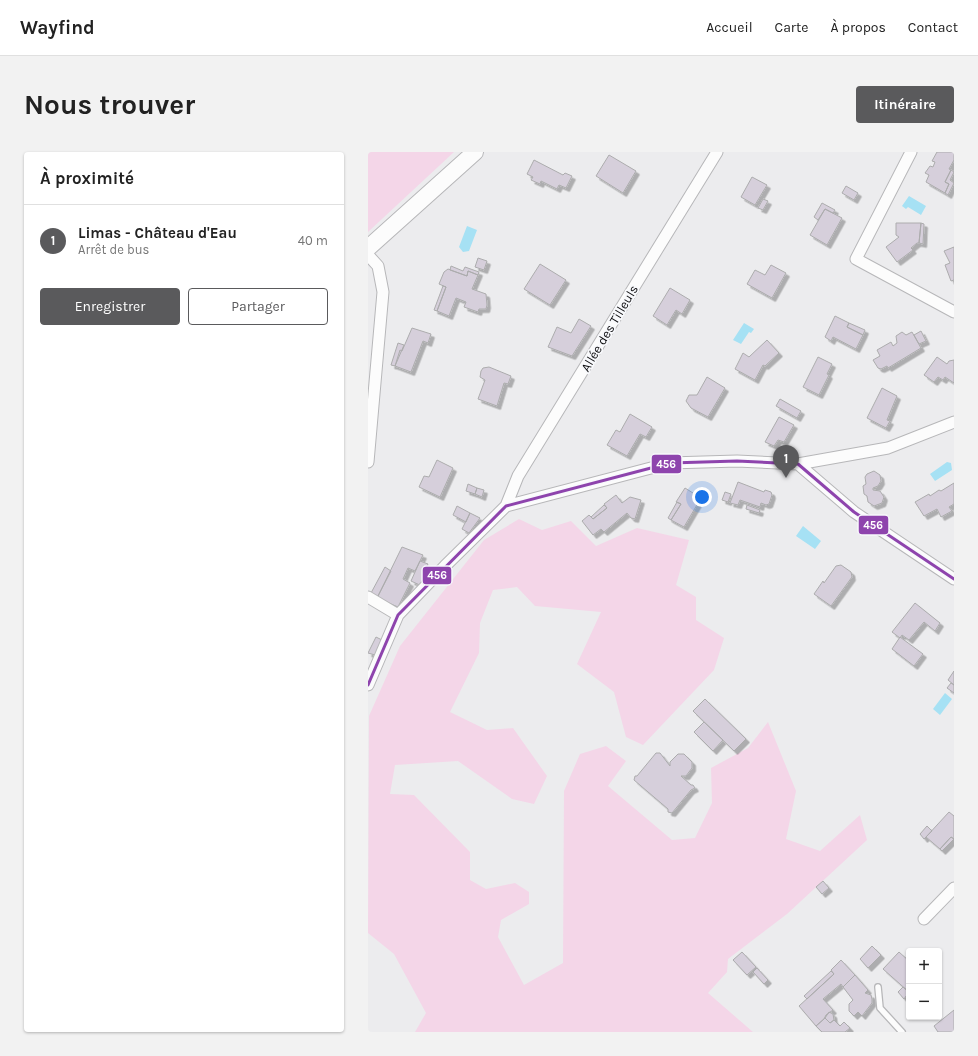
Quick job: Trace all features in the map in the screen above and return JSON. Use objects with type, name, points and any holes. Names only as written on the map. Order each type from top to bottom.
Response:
[{"type":"main road","points":[[368,248],[474,152]]},
{"type":"street","name":"Allée des Tilleuls","points":[[506,506],[518,476],[717,152]]},
{"type":"street","points":[[911,152],[856,259],[954,312]]},
{"type":"street","points":[[368,255],[378,266],[383,292],[368,462]]},
{"type":"street","points":[[368,685],[398,615],[506,506],[670,463],[737,462],[798,464],[888,448],[954,422]]},
{"type":"street","points":[[798,464],[854,512],[953,577]]},
{"type":"street","points":[[368,597],[398,615]]},
{"type":"street","points":[[924,919],[954,888]]},
{"type":"lane","points":[[878,987],[880,1008],[902,1032]]},
{"type":"shaded area","points":[[368,152],[454,152],[368,232]]},
{"type":"shaded area","points":[[519,519],[542,530],[571,521],[596,546],[637,528],[689,540],[676,585],[696,597],[696,620],[724,638],[714,670],[643,745],[626,737],[614,692],[577,664],[601,612],[535,606],[517,587],[493,590],[480,623],[479,653],[450,712],[487,730],[513,728],[547,776],[534,804],[512,799],[458,761],[395,765],[390,794],[414,795],[470,852],[470,880],[486,889],[515,883],[529,892],[529,904],[501,920],[498,937],[524,985],[563,963],[564,791],[580,754],[606,746],[626,761],[608,786],[672,840],[695,838],[712,803],[711,768],[748,748],[768,722],[796,791],[786,839],[820,851],[860,815],[867,840],[787,914],[728,959],[727,972],[708,993],[753,1032],[415,1032],[426,1013],[394,954],[368,933],[369,716],[400,646],[484,540]]},
{"type":"water","points":[[909,196],[926,206],[921,215],[908,207],[906,209],[902,206]]},
{"type":"water","points":[[467,226],[477,230],[469,251],[463,252],[459,247]]},
{"type":"water","points":[[744,323],[754,329],[751,333],[749,332],[741,344],[733,340]]},
{"type":"water","points":[[947,462],[951,463],[952,470],[935,481],[930,474]]},
{"type":"water","points":[[803,526],[821,541],[815,549],[796,536]]},
{"type":"water","points":[[945,693],[952,699],[940,715],[933,709]]},
{"type":"building","points":[[937,152],[954,152],[954,160],[949,169],[951,170],[945,182],[949,184],[945,193],[926,182],[929,175],[925,173],[930,166],[933,167],[935,162],[932,161]]},
{"type":"building","points":[[609,155],[636,171],[623,193],[596,176]]},
{"type":"building","points":[[534,160],[563,175],[565,173],[572,176],[566,188],[559,185],[557,189],[541,181],[540,184],[531,180],[533,177],[527,174]]},
{"type":"building","points":[[951,170],[954,172],[950,180],[954,183],[948,195],[945,193],[949,184],[945,182]]},
{"type":"building","points":[[752,177],[767,185],[755,205],[741,197]]},
{"type":"building","points":[[846,186],[858,193],[854,200],[842,193]]},
{"type":"building","points":[[763,199],[768,201],[763,210],[758,208]]},
{"type":"building","points":[[822,203],[835,210],[833,213],[825,209],[818,220],[814,217]]},
{"type":"building","points":[[825,209],[842,218],[827,245],[810,235]]},
{"type":"building","points":[[896,223],[921,223],[919,243],[911,248],[913,250],[897,262],[886,247],[899,237],[896,235]]},
{"type":"building","points":[[921,223],[924,224],[923,244],[919,243]]},
{"type":"building","points":[[954,247],[954,280],[951,281],[945,265],[950,263],[944,251]]},
{"type":"building","points":[[478,258],[487,261],[484,270],[475,267]]},
{"type":"building","points":[[540,264],[566,280],[550,305],[524,289]]},
{"type":"building","points":[[771,265],[786,273],[772,298],[747,284],[755,270],[765,275]]},
{"type":"building","points":[[451,266],[463,271],[465,267],[479,272],[478,275],[468,271],[467,276],[450,270]]},
{"type":"building","points":[[448,269],[467,276],[468,271],[478,275],[472,289],[486,294],[486,309],[479,309],[478,312],[464,307],[466,302],[456,298],[449,316],[437,311],[446,287],[439,284],[444,272]]},
{"type":"building","points":[[443,286],[446,287],[437,311],[434,310]]},
{"type":"building","points":[[670,288],[690,300],[682,314],[676,310],[667,325],[653,316]]},
{"type":"building","points":[[835,316],[849,323],[847,327],[863,335],[856,349],[833,337],[831,341],[825,337]]},
{"type":"building","points":[[579,319],[591,326],[572,356],[548,347],[557,327],[571,333]]},
{"type":"building","points":[[849,323],[865,330],[863,335],[847,327]]},
{"type":"building","points":[[412,328],[431,334],[428,343],[423,341],[411,372],[395,366],[400,350],[402,351]]},
{"type":"building","points":[[921,331],[926,341],[919,344],[914,335]]},
{"type":"building","points":[[902,332],[906,335],[912,332],[921,348],[888,368],[887,366],[881,369],[878,368],[873,360],[880,356],[877,350],[891,342],[893,346],[897,343],[896,336]]},
{"type":"building","points":[[767,340],[779,353],[765,366],[763,365],[755,380],[735,369],[743,353],[749,357]]},
{"type":"building","points":[[398,343],[404,345],[395,366],[391,365]]},
{"type":"building","points":[[818,357],[832,364],[827,374],[829,375],[819,395],[803,387]]},
{"type":"building","points":[[937,357],[947,364],[949,361],[954,360],[954,383],[945,377],[943,380],[938,377],[934,382],[924,375]]},
{"type":"building","points":[[489,367],[511,376],[508,384],[504,383],[497,406],[478,399],[485,380],[480,377],[481,371],[483,368]]},
{"type":"building","points":[[707,377],[725,388],[708,417],[691,408],[686,401],[689,395],[697,395]]},
{"type":"building","points":[[882,388],[897,396],[887,420],[890,421],[886,428],[867,418]]},
{"type":"building","points":[[780,399],[801,411],[797,418],[776,406]]},
{"type":"building","points":[[630,414],[652,427],[646,437],[640,434],[627,456],[607,445],[616,430],[620,432]]},
{"type":"building","points":[[779,417],[794,425],[784,442],[778,440],[774,446],[765,442]]},
{"type":"building","points":[[437,460],[453,468],[440,497],[419,487],[424,476],[429,477]]},
{"type":"building","points":[[874,471],[880,475],[881,481],[878,486],[873,488],[873,490],[880,491],[884,497],[882,503],[874,506],[868,502],[867,496],[864,494],[863,486],[866,484],[865,477],[867,474]]},
{"type":"building","points":[[738,482],[764,492],[765,490],[771,492],[772,495],[769,504],[766,505],[761,503],[760,507],[740,500],[738,505],[730,503]]},
{"type":"building","points":[[954,483],[954,504],[949,507],[952,511],[941,517],[937,509],[924,516],[915,502],[929,494],[930,496],[939,490],[941,491]]},
{"type":"building","points":[[468,484],[477,488],[475,494],[466,491]]},
{"type":"building","points":[[477,488],[484,490],[482,497],[475,494]]},
{"type":"building","points":[[685,488],[701,498],[684,527],[671,520],[681,504],[676,502]]},
{"type":"building","points":[[725,492],[731,494],[728,502],[722,500]]},
{"type":"building","points":[[616,495],[622,503],[630,497],[641,500],[635,519],[631,518],[627,513],[604,532],[601,529],[593,535],[582,521],[589,515],[593,519],[607,508],[604,504]]},
{"type":"building","points":[[677,502],[681,504],[671,520],[668,518]]},
{"type":"building","points":[[604,505],[607,508],[593,519],[591,517]]},
{"type":"building","points":[[747,505],[760,510],[759,513],[746,509]]},
{"type":"building","points":[[457,506],[470,513],[466,522],[453,515]]},
{"type":"building","points":[[470,513],[480,518],[469,533],[462,529]]},
{"type":"building","points":[[402,547],[423,555],[415,571],[408,568],[403,579],[410,583],[398,607],[377,598]]},
{"type":"building","points":[[420,561],[428,564],[426,568],[436,572],[424,587],[411,581]]},
{"type":"building","points":[[841,565],[851,572],[852,577],[831,606],[814,594],[836,566]]},
{"type":"building","points":[[385,567],[391,571],[377,598],[371,593]]},
{"type":"building","points":[[915,603],[940,623],[935,631],[924,622],[909,640],[902,635],[900,638],[892,632]]},
{"type":"building","points":[[376,637],[382,640],[375,655],[368,653]]},
{"type":"building","points":[[900,637],[923,654],[914,666],[892,649]]},
{"type":"building","points":[[954,671],[954,685],[948,680]]},
{"type":"building","points":[[951,683],[954,685],[954,693],[947,688]]},
{"type":"building","points":[[705,699],[746,739],[734,751],[693,711]]},
{"type":"building","points":[[704,722],[723,740],[713,751],[694,732]]},
{"type":"building","points":[[656,753],[660,753],[670,766],[670,762],[678,754],[684,754],[692,762],[692,768],[686,776],[681,776],[695,788],[691,790],[672,813],[668,812],[668,809],[634,780],[635,776],[637,776]]},
{"type":"building","points":[[949,812],[954,816],[954,839],[951,837],[940,849],[926,837]]},
{"type":"building","points":[[927,826],[932,831],[924,839],[920,834]]},
{"type":"building","points":[[951,837],[954,839],[942,851],[940,849]]},
{"type":"building","points":[[823,881],[829,888],[822,894],[816,887]]},
{"type":"building","points":[[872,946],[881,955],[868,968],[860,959]]},
{"type":"building","points":[[742,952],[756,967],[747,975],[733,960]]},
{"type":"building","points":[[899,952],[906,958],[906,989],[883,969]]},
{"type":"building","points":[[841,960],[855,975],[843,987],[841,984],[823,999],[833,1010],[816,1026],[799,1006],[834,974],[831,970]]},
{"type":"building","points":[[757,968],[768,980],[764,984],[753,972]]},
{"type":"building","points":[[831,971],[834,974],[807,999],[804,996]]},
{"type":"building","points":[[855,975],[868,990],[865,993],[871,995],[872,999],[872,1003],[862,1016],[858,1012],[854,1016],[849,1011],[849,1004],[853,1000],[843,987]]},
{"type":"building","points":[[903,987],[906,990],[906,996],[904,999],[898,992]]},
{"type":"building","points":[[954,1010],[954,1032],[938,1032],[934,1026]]},
{"type":"building","points":[[829,1012],[833,1014],[834,1020],[830,1023],[825,1018]]},
{"type":"building","points":[[825,1018],[830,1023],[834,1020],[840,1026],[844,1022],[850,1028],[845,1032],[822,1032],[816,1026]]},
{"type":"transit line","name":"456","points":[[368,685],[398,615],[506,506],[670,463],[737,461],[798,464]]},
{"type":"transit line","name":"456","points":[[798,464],[854,512],[954,579]]},
{"type":"place","name":"Limas - Château d'Eau","points":[[786,478]]}]
